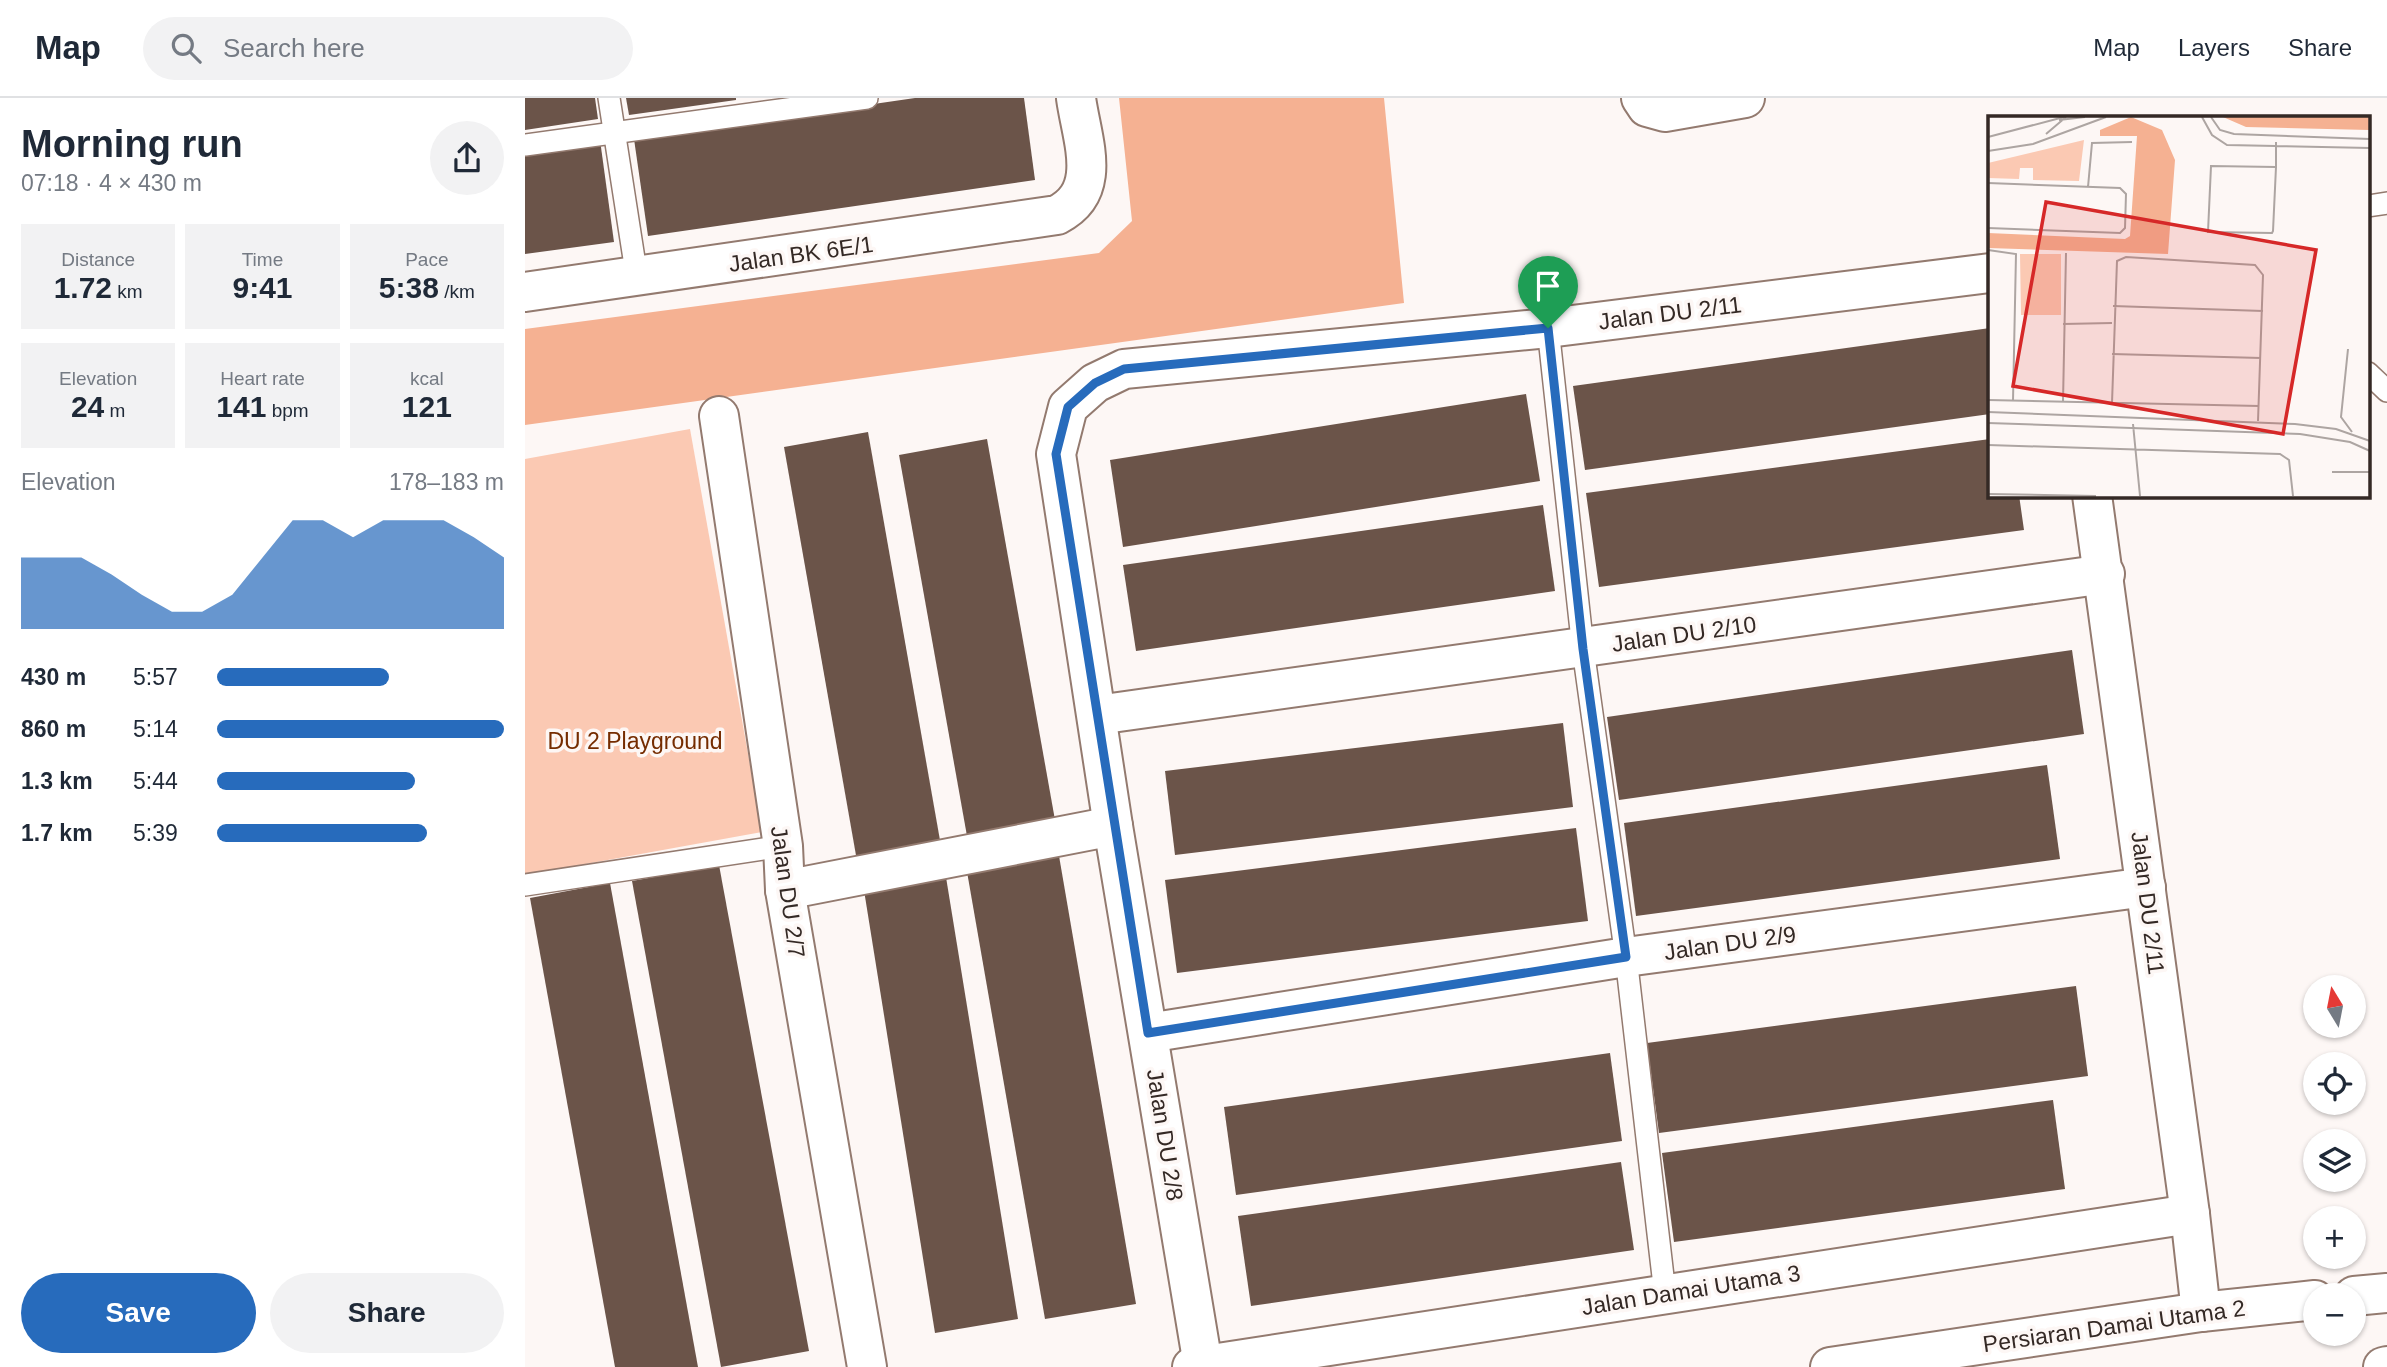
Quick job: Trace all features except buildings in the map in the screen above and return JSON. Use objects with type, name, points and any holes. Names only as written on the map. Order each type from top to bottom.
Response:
[{"type":"street","name":"Jalan BK 6E/1","points":[[525,292],[638,278],[1056,215],[1074,207],[1087,177],[1076,98]]},
{"type":"street","points":[[1641,98],[1647,107],[1665,112],[1745,98]]},
{"type":"street","name":"Jalan DU 2/11","points":[[1068,407],[1095,383],[1124,369],[1548,328],[1988,273]]},
{"type":"street","name":"Jalan DU 2/8","points":[[1068,407],[1056,454],[1113,827],[1148,1033],[1197,1366]]},
{"type":"street","name":"Jalan DU 2/7","points":[[719,416],[783,846],[785,890],[867,1367]]},
{"type":"street","name":"Jalan DU 2/11","points":[[2092,497],[2105,574],[2201,1312]]},
{"type":"street","name":"Jalan DU 2/10","points":[[1097,715],[2105,574]]},
{"type":"street","points":[[785,890],[1113,827]]},
{"type":"street","name":"Jalan DU 2/9","points":[[1148,1033],[1626,957],[2146,887]]},
{"type":"street","name":"Jalan Damai Utama 3","points":[[1197,1366],[2190,1214]]},
{"type":"street","points":[[2366,1295],[2387,1293]]},
{"type":"street","name":"Persiaran Damai Utama 2","points":[[1830,1367],[2201,1312],[2303,1301]]},
{"type":"lane","points":[[610,98],[638,278]]},
{"type":"lane","points":[[525,145],[867,98]]},
{"type":"lane","points":[[2369,206],[2387,203]]},
{"type":"lane","points":[[1548,328],[1583,649],[1626,957],[1665,1294]]},
{"type":"lane","points":[[2369,374],[2387,391]]},
{"type":"lane","points":[[525,885],[783,846]]},
{"type":"green space","name":"DU 2 Playground","points":[[690,429],[762,832],[525,875],[525,459]]},
{"type":"shaded area","points":[[1119,98],[1384,98],[1404,303],[525,425],[525,329],[1099,253],[1132,221]]},
{"type":"route","points":[[1548,328],[1583,649],[1626,957],[1148,1033],[1113,827],[1056,454],[1068,407],[1095,383],[1124,369],[1548,328]]}]
